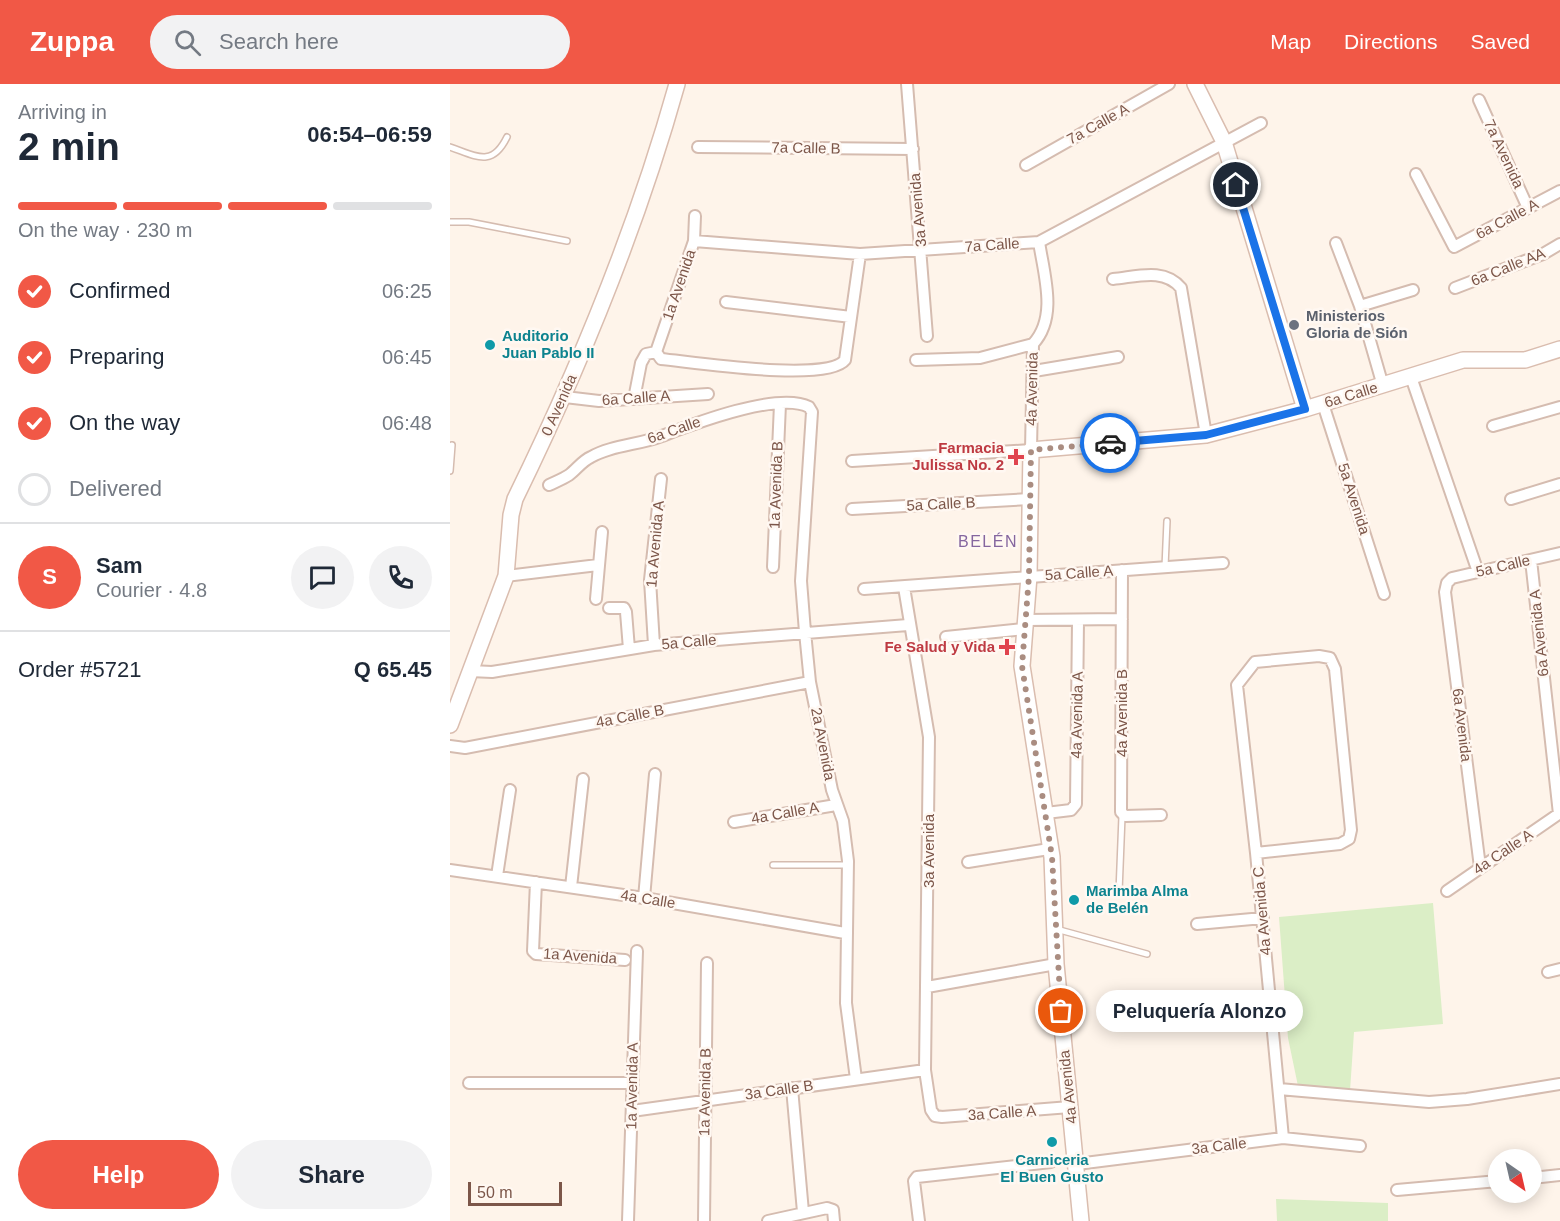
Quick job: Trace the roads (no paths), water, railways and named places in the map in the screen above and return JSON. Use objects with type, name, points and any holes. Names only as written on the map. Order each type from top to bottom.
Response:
[{"type":"street","name":"0 Avenida","points":[[450,726],[506,576],[511,515],[515,499],[565,397],[658,151],[677,84]]},
{"type":"street","name":"3a Avenida","points":[[907,84],[927,336]]},
{"type":"street","name":"7a Calle A","points":[[1026,165],[1169,84]]},
{"type":"street","points":[[1195,84],[1224,142],[1305,409]]},
{"type":"street","name":"7a Avenida","points":[[1479,100],[1528,208]]},
{"type":"street","name":"7a Calle","points":[[694,241],[860,254],[1039,242],[1261,123]]},
{"type":"street","name":"7a Calle B","points":[[698,147],[913,149]]},
{"type":"street","name":"6a Calle A","points":[[1416,174],[1454,247],[1560,191]]},
{"type":"street","name":"1a Avenida","points":[[656,352],[694,241],[695,216]]},
{"type":"street","name":"4a Avenida","points":[[1039,242],[1046,281],[1047,320],[1042,334],[1033,344],[1029,576],[1022,666],[1052,857],[1056,964],[1081,1221]]},
{"type":"street","points":[[1336,243],[1360,306],[1383,386]]},
{"type":"street","name":"6a Calle AA","points":[[1455,288],[1560,244]]},
{"type":"street","points":[[634,399],[641,363],[646,354],[656,352],[662,358],[740,369],[822,370],[837,368],[845,360],[860,254]]},
{"type":"street","points":[[1113,279],[1160,274],[1174,280],[1180,288],[1206,435]]},
{"type":"street","points":[[1360,306],[1413,290]]},
{"type":"street","points":[[726,302],[851,317]]},
{"type":"street","points":[[916,360],[980,358],[1033,344]]},
{"type":"street","name":"6a Calle","points":[[852,461],[1031,450],[1206,435],[1323,404],[1462,360],[1526,360],[1560,349]]},
{"type":"street","points":[[1034,371],[1118,357]]},
{"type":"street","points":[[1411,377],[1478,572]]},
{"type":"street","name":"6a Calle A","points":[[565,397],[599,401],[708,394]]},
{"type":"street","name":"6a Calle","points":[[549,485],[568,475],[590,457],[606,450],[662,436],[716,416],[780,404],[809,407]]},
{"type":"street","name":"1a Avenida B","points":[[773,567],[780,404]]},
{"type":"street","name":"5a Avenida","points":[[1323,404],[1384,594]]},
{"type":"street","name":"2a Avenida","points":[[809,407],[812,412],[801,581],[810,681],[836,805],[843,821],[848,866],[845,933],[846,1003],[856,1079]]},
{"type":"street","points":[[1492,426],[1560,408]]},
{"type":"street","name":"1a Avenida A","points":[[654,645],[650,580],[661,479]]},
{"type":"street","points":[[1511,499],[1560,484]]},
{"type":"street","name":"5a Calle B","points":[[852,509],[1030,499]]},
{"type":"street","points":[[596,600],[602,532]]},
{"type":"street","name":"5a Calle","points":[[1447,583],[1452,578],[1560,553]]},
{"type":"street","name":"6a Avenida A","points":[[1531,560],[1560,814]]},
{"type":"street","name":"5a Calle A","points":[[864,590],[1223,563]]},
{"type":"street","points":[[506,576],[598,565]]},
{"type":"street","name":"4a Avenida B","points":[[1122,570],[1122,816]]},
{"type":"street","name":"6a Avenida","points":[[1447,583],[1445,592],[1480,867]]},
{"type":"street","name":"3a Avenida","points":[[904,587],[929,737],[925,1070],[931,1110],[935,1116]]},
{"type":"street","points":[[609,608],[624,608],[626,612],[629,649]]},
{"type":"street","points":[[946,637],[1025,625],[1122,619]]},
{"type":"street","name":"4a Avenida A","points":[[1046,813],[1075,808],[1078,621]]},
{"type":"street","name":"5a Calle","points":[[470,671],[492,672],[654,645],[909,625]]},
{"type":"street","name":"4a Avenida C","points":[[1256,854],[1340,844],[1349,839],[1352,830],[1335,669],[1330,658],[1319,656],[1255,662],[1237,685],[1263,918],[1283,1138]]},
{"type":"street","name":"4a Calle B","points":[[450,746],[465,748],[810,681]]},
{"type":"street","points":[[644,898],[655,774]]},
{"type":"street","points":[[571,887],[583,779]]},
{"type":"street","points":[[497,876],[510,790]]},
{"type":"street","name":"4a Calle A","points":[[734,822],[836,805]]},
{"type":"street","name":"4a Calle A","points":[[1447,891],[1560,814]]},
{"type":"street","points":[[1122,816],[1161,815]]},
{"type":"street","points":[[968,862],[1049,849]]},
{"type":"street","name":"4a Calle","points":[[450,870],[644,898],[845,933]]},
{"type":"street","name":"1a Avenida","points":[[537,882],[533,951],[536,954],[625,960]]},
{"type":"street","points":[[1197,924],[1263,918]]},
{"type":"street","name":"1a Avenida A","points":[[628,1221],[637,951]]},
{"type":"street","name":"1a Avenida B","points":[[704,1221],[707,963]]},
{"type":"street","points":[[927,987],[1056,964]]},
{"type":"street","points":[[1548,972],[1560,969]]},
{"type":"street","name":"3a Calle B","points":[[632,1111],[925,1070]]},
{"type":"street","points":[[469,1083],[631,1083]]},
{"type":"street","points":[[1279,1089],[1429,1101],[1467,1099],[1560,1084]]},
{"type":"street","points":[[792,1088],[803,1212]]},
{"type":"street","name":"3a Calle A","points":[[935,1116],[953,1117],[1070,1107]]},
{"type":"street","name":"3a Calle","points":[[1077,1164],[1283,1138],[1360,1146]]},
{"type":"street","points":[[919,1221],[914,1180],[917,1177],[1051,1162]]},
{"type":"street","points":[[1542,1177],[1560,1175]]},
{"type":"street","points":[[1397,1190],[1488,1182]]},
{"type":"street","points":[[768,1221],[789,1219],[803,1212],[831,1208],[834,1221]]},
{"type":"lane","points":[[450,147],[480,158],[494,155],[501,150],[507,137]]},
{"type":"lane","points":[[450,222],[469,222],[567,241]]},
{"type":"lane","points":[[450,471],[452,446]]},
{"type":"lane","points":[[1165,567],[1167,521]]},
{"type":"lane","points":[[1119,892],[1122,816]]},
{"type":"lane","points":[[773,865],[848,866]]},
{"type":"lane","points":[[1055,928],[1147,954]]},
{"type":"place","name":"Ministerios Gloria de Sión","points":[[1294,325]]},
{"type":"place","name":"Auditorio Juan Pablo II","points":[[490,345]]},
{"type":"place","name":"Farmacia Julissa No. 2","points":[[1016,457]]},
{"type":"place","name":"Fe Salud y Vida","points":[[1007,647]]},
{"type":"place","name":"Marimba Alma de Belén","points":[[1074,900]]},
{"type":"place","name":"Peluquería Alonzo","points":[[1061,1011]]},
{"type":"place","name":"Carniceria El Buen Gusto","points":[[1052,1142]]},
{"type":"district","name":"BELÉN","points":[[988,541]]}]
